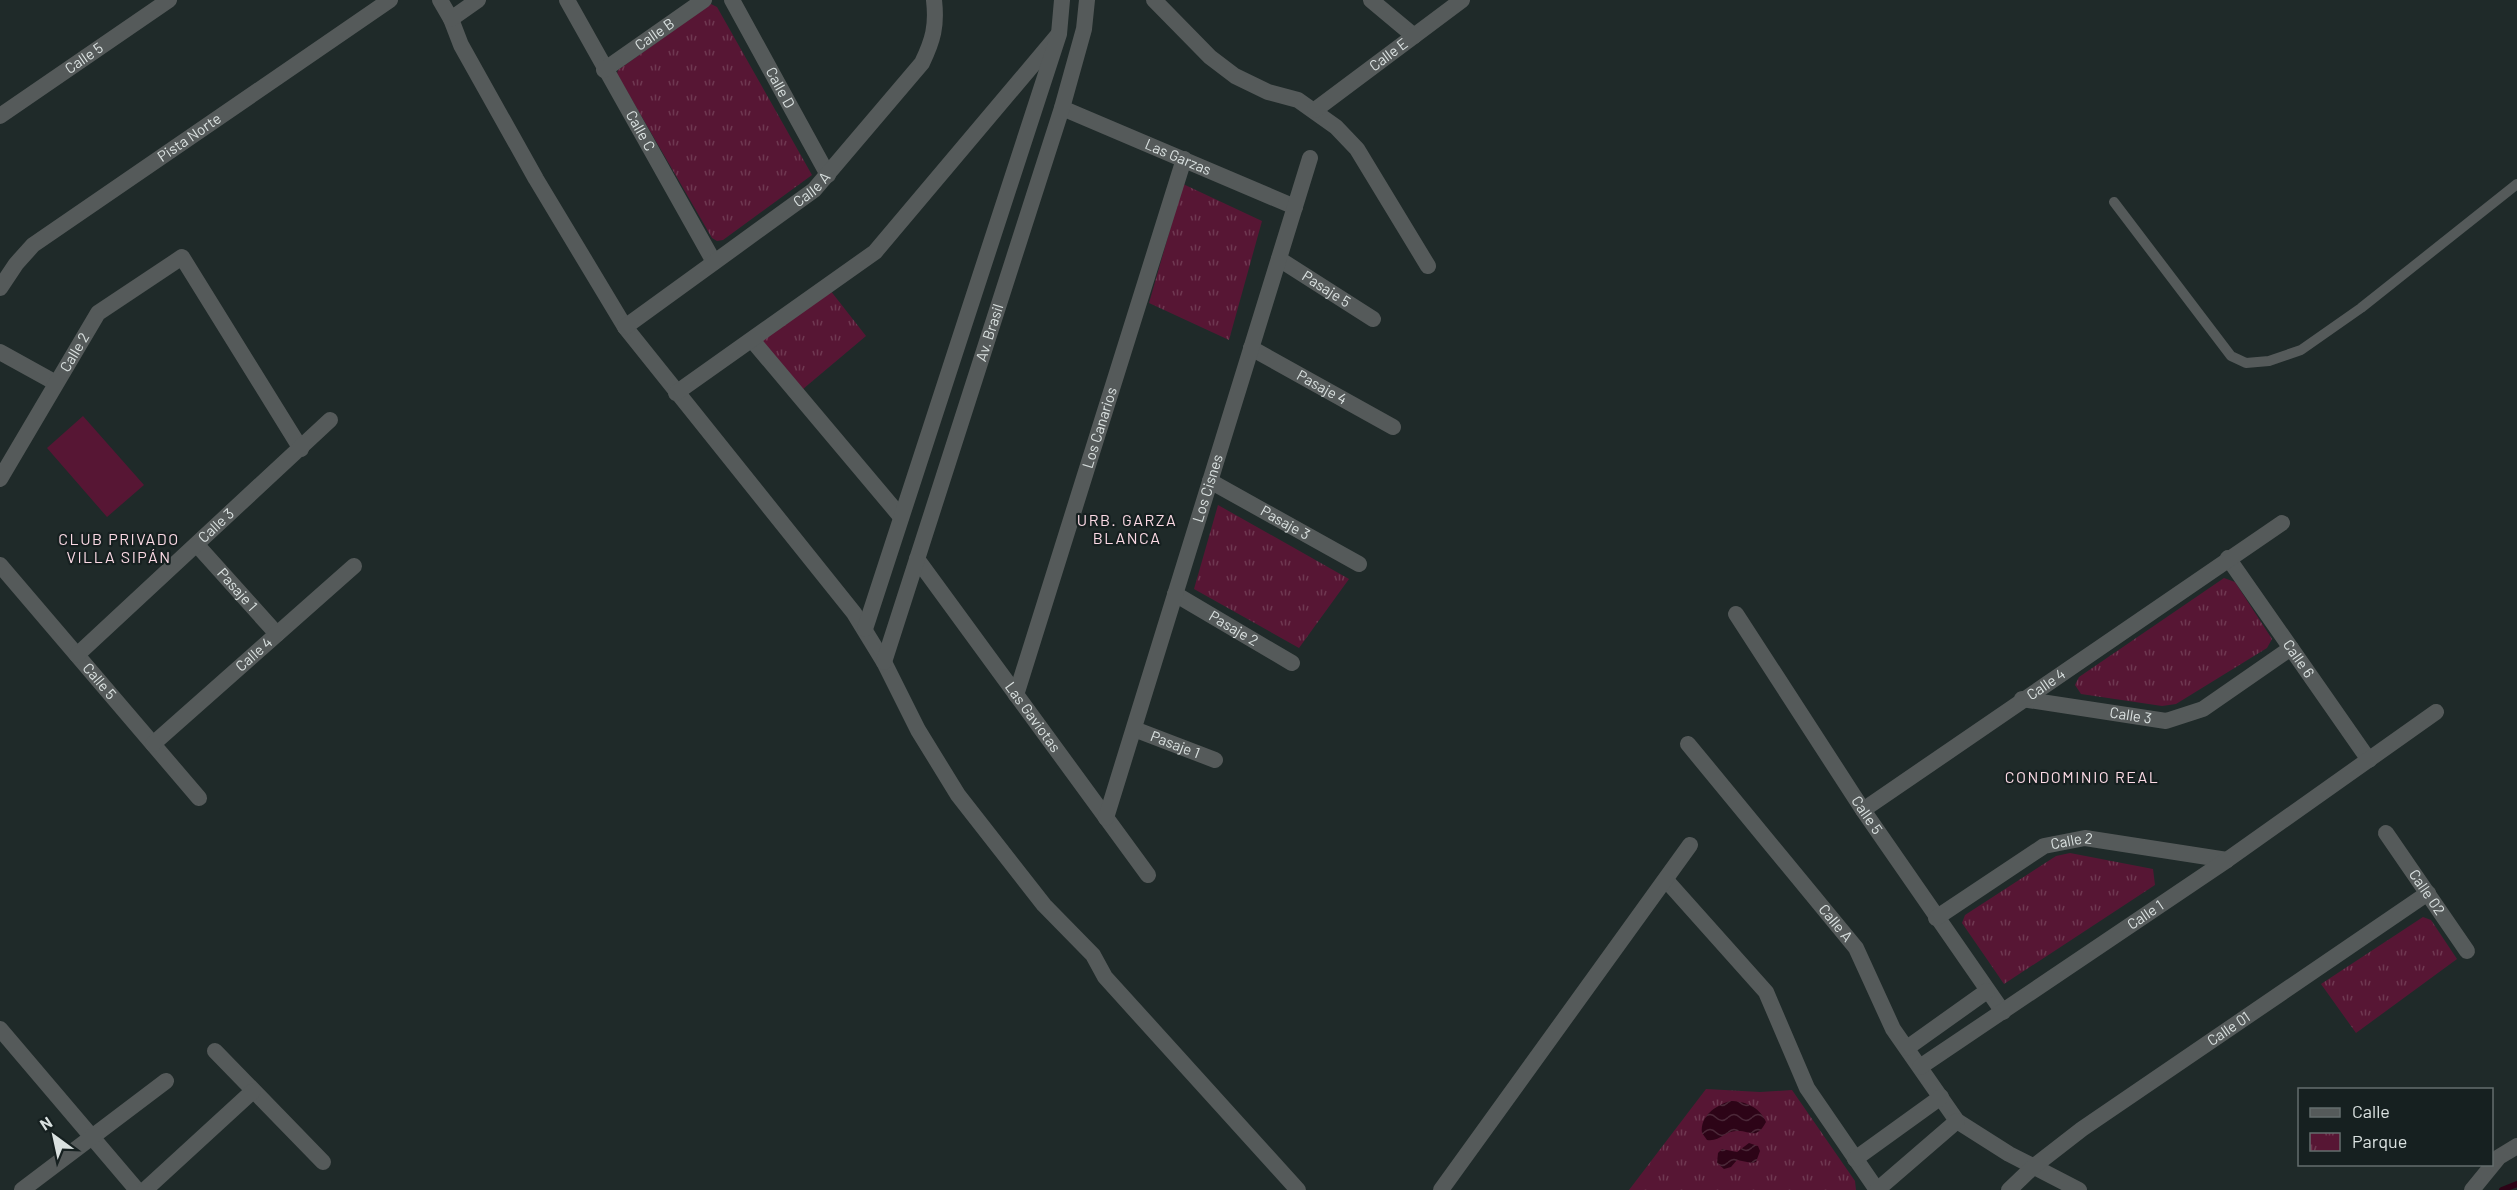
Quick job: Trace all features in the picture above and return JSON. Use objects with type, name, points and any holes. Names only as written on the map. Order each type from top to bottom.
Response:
[{"type":"street","name":"Calle 5","points":[[0,116],[169,0]]},
{"type":"street","name":"Pista Norte","points":[[0,288],[16,264],[33,246],[390,0]]},
{"type":"street","points":[[440,0],[451,19],[461,45],[536,179],[625,327],[865,629],[934,758],[994,842],[1044,905],[1093,955],[1105,977],[1298,1190]]},
{"type":"street","points":[[451,19],[478,0]]},
{"type":"street","name":"Calle C","points":[[567,0],[604,70],[714,262]]},
{"type":"street","name":"Calle B","points":[[604,70],[704,0]]},
{"type":"street","name":"Calle D","points":[[732,0],[828,175]]},
{"type":"street","name":"Calle A","points":[[625,327],[814,190],[922,63],[933,40],[936,18],[934,0]]},
{"type":"street","name":"Av. Brasil","points":[[865,629],[1059,34],[1062,0]]},
{"type":"street","name":"Av. Brasil","points":[[884,662],[1062,108],[1084,29],[1087,0]]},
{"type":"street","points":[[1154,0],[1209,57],[1235,76],[1268,92],[1298,100],[1336,127],[1358,149],[1428,266]]},
{"type":"street","points":[[1371,0],[1414,36]]},
{"type":"street","name":"Calle E","points":[[1314,110],[1462,0]]},
{"type":"street","points":[[676,393],[875,252],[1059,34]]},
{"type":"street","name":"Las Garzas","points":[[1062,108],[1294,207]]},
{"type":"street","name":"Los Cisnes","points":[[1106,818],[1310,158]]},
{"type":"street","name":"Los Canarios","points":[[1016,695],[1184,159]]},
{"type":"street","name":"Calle 2","points":[[0,479],[98,313],[182,257],[301,449]]},
{"type":"street","name":"Pasaje 5","points":[[1279,259],[1373,319]]},
{"type":"street","points":[[752,340],[901,517]]},
{"type":"street","name":"Pasaje 4","points":[[1251,348],[1393,427]]},
{"type":"street","points":[[0,352],[56,383]]},
{"type":"street","name":"Calle 3","points":[[77,655],[330,420]]},
{"type":"street","name":"Pasaje 3","points":[[1210,481],[1359,564]]},
{"type":"street","name":"Calle 4","points":[[1863,810],[2282,523]]},
{"type":"street","name":"Pasaje 1","points":[[197,545],[277,634]]},
{"type":"street","name":"Calle 6","points":[[2228,558],[2369,760]]},
{"type":"street","name":"Las Gaviotas","points":[[917,560],[1148,875]]},
{"type":"street","name":"Calle 5","points":[[0,565],[199,798]]},
{"type":"street","name":"Calle 4","points":[[153,744],[354,566]]},
{"type":"street","name":"Pasaje 2","points":[[1175,594],[1292,663]]},
{"type":"street","name":"Calle 5","points":[[1736,614],[1863,810],[1936,918],[2003,1011]]},
{"type":"street","name":"Calle 3","points":[[2022,699],[2166,722],[2203,709],[2291,648]]},
{"type":"street","name":"Calle 1","points":[[1920,1067],[2227,860],[2436,712]]},
{"type":"street","name":"Pasaje 1","points":[[1134,729],[1215,760]]},
{"type":"street","name":"Calle A","points":[[1688,744],[1856,948],[1893,1029],[1957,1121]]},
{"type":"street","name":"Calle 02","points":[[2386,833],[2467,951]]},
{"type":"street","name":"Calle 2","points":[[1936,918],[2044,846],[2085,838],[2227,860]]},
{"type":"street","points":[[1441,1190],[1690,845]]},
{"type":"street","points":[[1666,880],[1766,992],[1807,1088],[1877,1190],[1957,1121],[2033,1167],[2079,1190]]},
{"type":"street","name":"Calle 01","points":[[2009,1190],[2033,1167],[2082,1129],[2428,894]]},
{"type":"street","points":[[1907,1048],[1987,991]]},
{"type":"street","points":[[0,1029],[137,1190]]},
{"type":"street","points":[[214,1051],[323,1162]]},
{"type":"street","points":[[22,1190],[166,1081]]},
{"type":"street","points":[[145,1190],[253,1090]]},
{"type":"street","points":[[1855,1160],[1941,1097]]},
{"type":"street","points":[[2493,1164],[2499,1157],[2517,1146]]},
{"type":"street","points":[[2472,1190],[2492,1166]]},
{"type":"lane","points":[[2114,202],[2231,356],[2246,363],[2269,362],[2301,350],[2361,308],[2517,184]]},
{"type":"green space","points":[[711,4],[717,7],[812,175],[723,240],[717,241],[712,238],[617,74],[618,70]]},
{"type":"green space","points":[[1183,184],[1262,221],[1229,340],[1149,303]]},
{"type":"green space","points":[[830,290],[866,336],[803,389],[760,342]]},
{"type":"green space","points":[[83,416],[144,485],[107,517],[47,448]]},
{"type":"green space","points":[[1218,505],[1349,579],[1299,648],[1194,589]]},
{"type":"green space","points":[[2224,578],[2235,582],[2272,639],[2267,648],[2176,704],[2162,706],[2081,694],[2075,685],[2079,677]]},
{"type":"green space","points":[[2070,853],[2153,869],[2155,885],[2004,984],[1962,923],[1965,915],[2056,856]]},
{"type":"green space","points":[[2423,917],[2431,920],[2457,959],[2356,1033],[2321,984]]},
{"type":"green space","points":[[1706,1089],[1760,1092],[1792,1090],[1855,1181],[1856,1190],[1629,1190]]},
{"type":"water","points":[[1730,1101],[1751,1106],[1760,1112],[1766,1122],[1756,1133],[1732,1131],[1707,1140],[1702,1133],[1703,1122],[1710,1112]]},
{"type":"water","points":[[1749,1143],[1758,1146],[1760,1151],[1756,1162],[1737,1160],[1731,1167],[1724,1169],[1717,1163],[1718,1153],[1722,1149],[1737,1152]]},
{"type":"waterway","points":[[2502,1190],[2517,1184]]},
{"type":"district","name":"URB. GARZA BLANCA","points":[[1127,529]]},
{"type":"district","name":"CLUB PRIVADO VILLA SIPÁN","points":[[119,548]]},
{"type":"district","name":"CONDOMINIO REAL","points":[[2082,777]]}]
